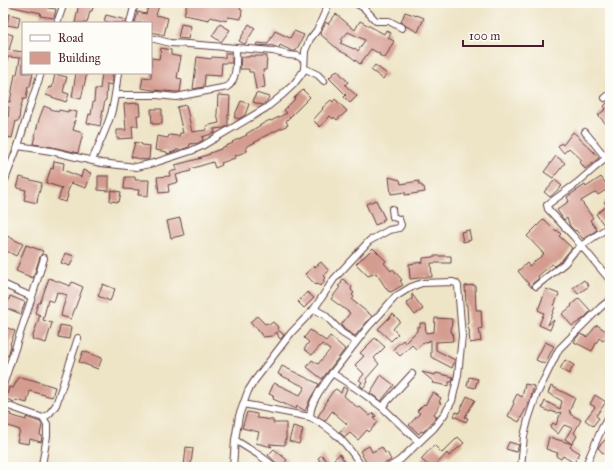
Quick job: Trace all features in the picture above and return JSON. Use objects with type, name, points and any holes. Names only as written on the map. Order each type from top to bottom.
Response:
[{"type":"street","points":[[57,22],[62,9],[62,3]]},
{"type":"street","points":[[130,22],[135,3]]},
{"type":"street","points":[[18,146],[102,163],[136,167],[191,152],[266,108],[293,85],[304,68],[305,51],[310,39],[317,30],[329,3]]},
{"type":"street","points":[[356,3],[364,8],[376,21],[389,21],[402,28]]},
{"type":"street","points":[[152,38],[170,43],[273,51],[298,56],[304,60]]},
{"type":"street","points":[[115,95],[157,95],[176,97],[227,87],[231,84],[235,72],[236,48]]},
{"type":"street","points":[[298,56],[305,51]]},
{"type":"street","points":[[304,68],[318,75],[324,81]]},
{"type":"street","points":[[3,185],[18,146],[41,74]]},
{"type":"street","points":[[92,160],[111,114],[118,74]]},
{"type":"street","points":[[585,132],[608,157],[547,205],[548,209],[610,280]]},
{"type":"street","points":[[233,467],[239,416],[248,391],[291,334],[314,309],[334,279],[369,240],[388,230],[399,228],[401,226],[398,219],[393,216],[392,209]]},
{"type":"street","points":[[536,286],[566,263],[573,253],[581,246],[610,226]]},
{"type":"street","points":[[3,386],[44,258]]},
{"type":"street","points":[[310,416],[311,409],[319,392],[332,373],[368,327],[395,297],[411,286],[422,283],[456,283],[458,286],[462,336],[458,375],[452,401],[434,428],[400,460],[388,467]]},
{"type":"street","points":[[3,284],[32,297]]},
{"type":"street","points":[[521,467],[524,436],[528,420],[536,396],[559,349],[610,300]]},
{"type":"street","points":[[314,309],[325,315],[342,333],[356,342]]},
{"type":"street","points":[[43,418],[49,414],[56,405],[78,338]]},
{"type":"street","points":[[332,373],[382,407],[419,442]]},
{"type":"street","points":[[382,407],[412,374]]},
{"type":"street","points":[[3,404],[43,418],[47,424],[47,436],[42,465],[49,467]]},
{"type":"street","points":[[243,404],[310,416],[330,428],[343,440],[362,467]]},
{"type":"street","points":[[585,467],[602,428],[610,414]]},
{"type":"street","points":[[235,440],[275,467]]},
{"type":"building","points":[[3,3],[49,3],[48,8],[56,9],[54,18],[40,16],[41,13],[3,5]]},
{"type":"building","points":[[79,3],[94,4],[92,11],[90,11],[87,22],[75,22]]},
{"type":"building","points":[[149,3],[160,3],[156,15],[168,18],[164,35],[152,32],[152,22],[135,22],[138,12],[146,14]]},
{"type":"building","points":[[187,3],[220,3],[241,6],[241,19],[228,17],[227,21],[210,17],[209,20],[184,15]]},
{"type":"building","points":[[405,12],[424,18],[418,32],[401,22]]},
{"type":"building","points":[[9,14],[20,17],[18,27],[7,25]]},
{"type":"building","points":[[336,14],[355,30],[360,21],[384,34],[386,30],[391,33],[388,38],[394,41],[385,58],[371,49],[360,64],[350,56],[340,51],[320,34],[326,22],[328,24]],"holes":[[[348,32],[365,40],[358,51],[355,48],[354,49],[340,43]]]},
{"type":"building","points":[[106,15],[126,20],[126,22],[108,22],[104,21]]},
{"type":"building","points":[[181,24],[191,26],[188,39],[178,38]]},
{"type":"building","points":[[220,24],[230,30],[221,42],[212,36]]},
{"type":"building","points":[[249,24],[255,28],[244,44],[239,41]]},
{"type":"building","points":[[275,31],[290,38],[294,31],[304,35],[296,51],[292,51],[280,45],[279,48],[271,45],[256,45],[257,43],[268,44]]},
{"type":"building","points":[[3,32],[13,35],[9,50],[22,52],[22,74],[33,74],[30,87],[28,87],[26,99],[23,99],[19,121],[16,121],[12,138],[3,136],[6,121],[8,122],[9,107],[3,106],[3,100],[10,102],[15,74],[17,74],[20,58],[8,57],[5,71],[3,71]]},
{"type":"building","points":[[161,48],[171,50],[171,55],[181,57],[177,78],[182,79],[180,92],[141,88],[143,77],[151,78],[152,58],[159,59]]},
{"type":"building","points":[[225,53],[232,53],[232,63],[222,63],[221,76],[205,75],[204,87],[193,89],[197,57],[211,59],[212,57],[225,58]]},
{"type":"building","points":[[267,56],[266,70],[263,70],[265,87],[256,89],[253,72],[249,72],[249,69],[240,69],[241,57]]},
{"type":"building","points":[[375,65],[387,74],[383,79],[371,70]]},
{"type":"building","points":[[337,70],[348,82],[345,85],[357,96],[350,103],[344,97],[346,95],[329,78]]},
{"type":"building","points":[[55,74],[67,77],[63,92],[69,94],[66,102],[46,95],[49,87],[52,88]]},
{"type":"building","points":[[76,74],[87,74],[81,99],[72,97]]},
{"type":"building","points":[[102,74],[113,74],[112,85],[107,84],[106,100],[100,126],[87,123],[89,114],[91,115],[95,89],[100,89]]},
{"type":"building","points":[[303,90],[310,97],[286,121],[288,125],[246,147],[247,151],[235,156],[235,158],[221,163],[222,165],[215,168],[213,162],[176,175],[178,182],[168,185],[169,192],[159,193],[157,177],[170,176],[169,172],[177,170],[175,165],[202,158],[198,158],[233,143],[232,142],[247,135],[246,134],[264,123],[287,113],[284,110]]},
{"type":"building","points":[[256,93],[269,97],[267,101],[262,105],[253,102]]},
{"type":"building","points":[[218,95],[230,96],[228,125],[224,128],[214,129],[215,133],[202,137],[203,140],[198,143],[190,144],[189,147],[167,154],[167,152],[155,150],[157,136],[168,138],[169,135],[179,136],[180,133],[183,133],[177,107],[186,105],[192,132],[207,130],[206,126],[219,123],[217,114]]},
{"type":"building","points":[[335,99],[347,111],[337,120],[330,116],[320,127],[313,120],[323,109],[322,108],[331,100],[333,102]]},
{"type":"building","points":[[610,100],[610,121],[606,124],[598,115],[606,109],[604,106]]},
{"type":"building","points":[[241,101],[249,104],[245,115],[239,119],[234,117]]},
{"type":"building","points":[[139,103],[140,115],[137,115],[138,126],[132,126],[133,138],[117,139],[117,130],[126,130],[124,104]]},
{"type":"building","points":[[44,106],[58,112],[59,110],[68,112],[68,110],[77,112],[73,123],[75,123],[73,130],[83,133],[78,153],[33,144]]},
{"type":"building","points":[[151,109],[162,109],[162,124],[152,124]]},
{"type":"building","points":[[573,132],[599,158],[585,169],[580,162],[582,160],[569,148],[564,153],[558,146],[561,143],[563,145]]},
{"type":"building","points":[[135,142],[150,146],[149,159],[145,160],[131,157]]},
{"type":"building","points":[[556,156],[565,163],[553,178],[544,172]]},
{"type":"building","points":[[54,161],[64,163],[63,170],[81,177],[83,170],[91,173],[86,188],[71,183],[66,202],[58,200],[62,188],[46,183],[51,168],[53,169]]},
{"type":"building","points":[[98,176],[109,176],[109,191],[98,190]]},
{"type":"building","points":[[20,177],[42,183],[37,203],[24,200],[26,190],[17,188]]},
{"type":"building","points":[[125,177],[135,177],[135,180],[149,180],[148,196],[138,195],[139,190],[124,189]]},
{"type":"building","points":[[389,177],[400,180],[401,184],[419,181],[419,185],[424,187],[425,192],[405,195],[405,192],[391,194]]},
{"type":"building","points":[[601,177],[609,188],[598,195],[596,192],[581,201],[593,218],[590,220],[597,230],[583,239],[576,230],[575,231],[570,226],[567,218],[564,220],[557,210],[569,201],[567,197],[571,194],[585,185],[586,187]]},
{"type":"building","points":[[555,180],[562,186],[550,197],[544,192]]},
{"type":"building","points":[[111,190],[121,192],[119,202],[110,201]]},
{"type":"building","points":[[610,199],[610,222],[604,225],[596,214],[607,206],[604,202]]},
{"type":"building","points":[[376,200],[385,219],[382,220],[383,222],[375,225],[366,204]]},
{"type":"building","points":[[180,218],[184,235],[171,238],[167,221]]},
{"type":"building","points":[[544,219],[561,234],[559,236],[572,248],[561,261],[554,266],[552,264],[538,276],[539,278],[532,284],[532,288],[518,271],[527,263],[529,266],[544,254],[527,236]]},
{"type":"building","points":[[469,230],[471,240],[463,242],[461,232]]},
{"type":"building","points":[[3,234],[23,244],[16,256],[3,249]]},
{"type":"building","points":[[26,245],[43,251],[33,278],[16,271]]},
{"type":"building","points":[[373,248],[386,261],[384,263],[391,271],[393,269],[402,280],[400,281],[403,285],[391,292],[388,291],[376,273],[368,276],[356,264]]},
{"type":"building","points":[[65,253],[74,256],[70,266],[61,263]]},
{"type":"building","points":[[433,256],[451,256],[451,263],[431,263],[432,277],[410,279],[409,264],[423,262],[423,258]]},
{"type":"building","points":[[321,262],[329,271],[323,276],[325,278],[323,280],[325,282],[320,286],[317,284],[316,285],[305,274]]},
{"type":"building","points":[[49,278],[70,286],[72,282],[83,287],[71,319],[61,316],[67,295],[57,292],[54,302],[48,300],[43,320],[52,323],[46,343],[32,339],[40,315],[35,313]]},
{"type":"building","points":[[343,279],[352,287],[351,290],[354,293],[352,295],[354,297],[352,300],[372,316],[355,336],[345,330],[341,325],[350,313],[331,299],[340,287],[338,286],[342,283],[341,282]]},
{"type":"building","points":[[584,280],[589,286],[578,294],[573,288]]},
{"type":"building","points":[[103,284],[115,289],[110,301],[98,296]]},
{"type":"building","points":[[475,285],[476,310],[481,310],[482,328],[479,329],[481,341],[470,343],[470,333],[467,324],[465,286]]},
{"type":"building","points":[[546,289],[559,294],[548,325],[554,320],[550,330],[539,325],[544,313],[538,310]]},
{"type":"building","points":[[307,292],[314,298],[304,308],[298,302]]},
{"type":"building","points":[[412,294],[423,309],[415,315],[406,303],[412,299]]},
{"type":"building","points":[[10,296],[25,302],[21,314],[6,308]]},
{"type":"building","points":[[579,298],[591,311],[583,319],[572,326],[562,314]]},
{"type":"building","points":[[393,314],[400,321],[393,329],[398,334],[391,341],[378,329]]},
{"type":"building","points":[[257,316],[265,324],[267,323],[269,325],[273,322],[278,327],[277,329],[284,335],[281,339],[279,338],[277,332],[272,336],[263,337],[250,322]]},
{"type":"building","points":[[435,318],[452,319],[451,332],[453,341],[436,342],[436,350],[455,360],[452,368],[431,357],[431,340],[422,344],[416,349],[412,345],[400,356],[394,350],[394,348],[403,340],[405,343],[417,331],[417,327],[420,327],[420,323],[425,323],[426,333],[434,332]]},
{"type":"building","points":[[60,325],[71,327],[69,339],[58,337]]},
{"type":"building","points":[[597,325],[609,333],[603,341],[599,338],[592,351],[574,342],[580,334],[587,337]]},
{"type":"building","points":[[3,326],[15,331],[10,344],[8,356],[3,354],[5,340],[3,339]]},
{"type":"building","points":[[310,330],[326,341],[330,336],[345,349],[322,379],[307,367],[312,360],[318,364],[330,350],[322,344],[312,355],[304,349],[309,342],[304,338]]},
{"type":"building","points":[[375,338],[385,347],[374,358],[379,364],[366,379],[368,382],[363,388],[360,385],[362,382],[359,380],[364,374],[355,365],[364,356],[360,353]]},
{"type":"building","points":[[545,342],[554,346],[545,364],[536,360]]},
{"type":"building","points":[[83,351],[102,358],[98,369],[79,362]]},
{"type":"building","points":[[565,360],[574,365],[569,374],[560,369]]},
{"type":"building","points":[[282,366],[319,384],[305,411],[297,406],[296,409],[273,399],[274,396],[269,394],[274,383],[300,395],[305,387],[278,374]]},
{"type":"building","points":[[422,372],[435,375],[436,373],[453,377],[452,382],[449,382],[449,386],[433,383],[434,382]]},
{"type":"building","points":[[381,375],[394,385],[381,401],[370,393]]},
{"type":"building","points":[[19,377],[55,387],[52,397],[30,391],[27,403],[16,400],[15,402],[6,399],[9,387],[13,388]]},
{"type":"building","points":[[469,377],[478,379],[475,388],[467,386]]},
{"type":"building","points":[[525,384],[534,386],[530,401],[519,422],[508,416],[517,394],[522,397]]},
{"type":"building","points":[[551,386],[575,398],[569,412],[581,420],[574,433],[577,436],[572,444],[565,439],[572,428],[564,425],[558,434],[550,427],[553,423],[556,425],[561,412],[550,412],[542,408],[545,401],[560,409],[562,401],[548,393]]},
{"type":"building","points":[[343,387],[347,389],[344,396],[370,416],[373,413],[376,416],[374,418],[378,422],[369,432],[367,430],[358,440],[350,433],[345,437],[339,432],[347,424],[332,411],[325,421],[318,416],[333,391],[336,389],[341,393]]},
{"type":"building","points":[[433,392],[441,398],[439,402],[441,403],[434,414],[437,417],[423,432],[421,431],[419,434],[409,425],[420,413],[417,411],[424,404],[425,405]]},
{"type":"building","points":[[595,395],[606,402],[596,416],[599,418],[593,426],[585,420],[595,407],[590,404]]},
{"type":"building","points":[[467,396],[475,400],[465,417],[468,418],[466,422],[454,416],[456,412],[459,413]]},
{"type":"building","points":[[3,410],[11,414],[10,415],[26,420],[26,417],[40,422],[42,425],[40,435],[42,436],[41,442],[30,439],[29,444],[17,442],[20,430],[3,424]]},
{"type":"building","points":[[247,412],[257,414],[257,418],[273,420],[273,423],[286,423],[285,445],[269,444],[272,447],[256,443],[259,432],[242,428]]},
{"type":"building","points":[[293,426],[303,429],[299,444],[289,441]]},
{"type":"building","points":[[610,435],[610,450],[605,455],[598,448]]},
{"type":"building","points":[[458,437],[464,443],[449,456],[447,453],[434,467],[430,467],[421,459],[434,445],[442,453]]},
{"type":"building","points":[[549,437],[572,444],[570,447],[580,453],[574,463],[563,456],[561,459],[556,456],[558,453],[546,449]]},
{"type":"building","points":[[509,442],[519,445],[516,452],[506,449]]},
{"type":"building","points":[[369,446],[372,452],[382,447],[385,453],[387,452],[391,460],[378,467],[367,467],[360,451]]},
{"type":"building","points":[[186,447],[193,448],[190,467],[184,467]]},
{"type":"building","points":[[274,449],[287,460],[281,467],[268,455]]},
{"type":"building","points":[[340,454],[349,467],[333,467],[338,463],[334,459]]},
{"type":"building","points":[[322,455],[330,467],[312,467],[320,461],[318,458]]}]
